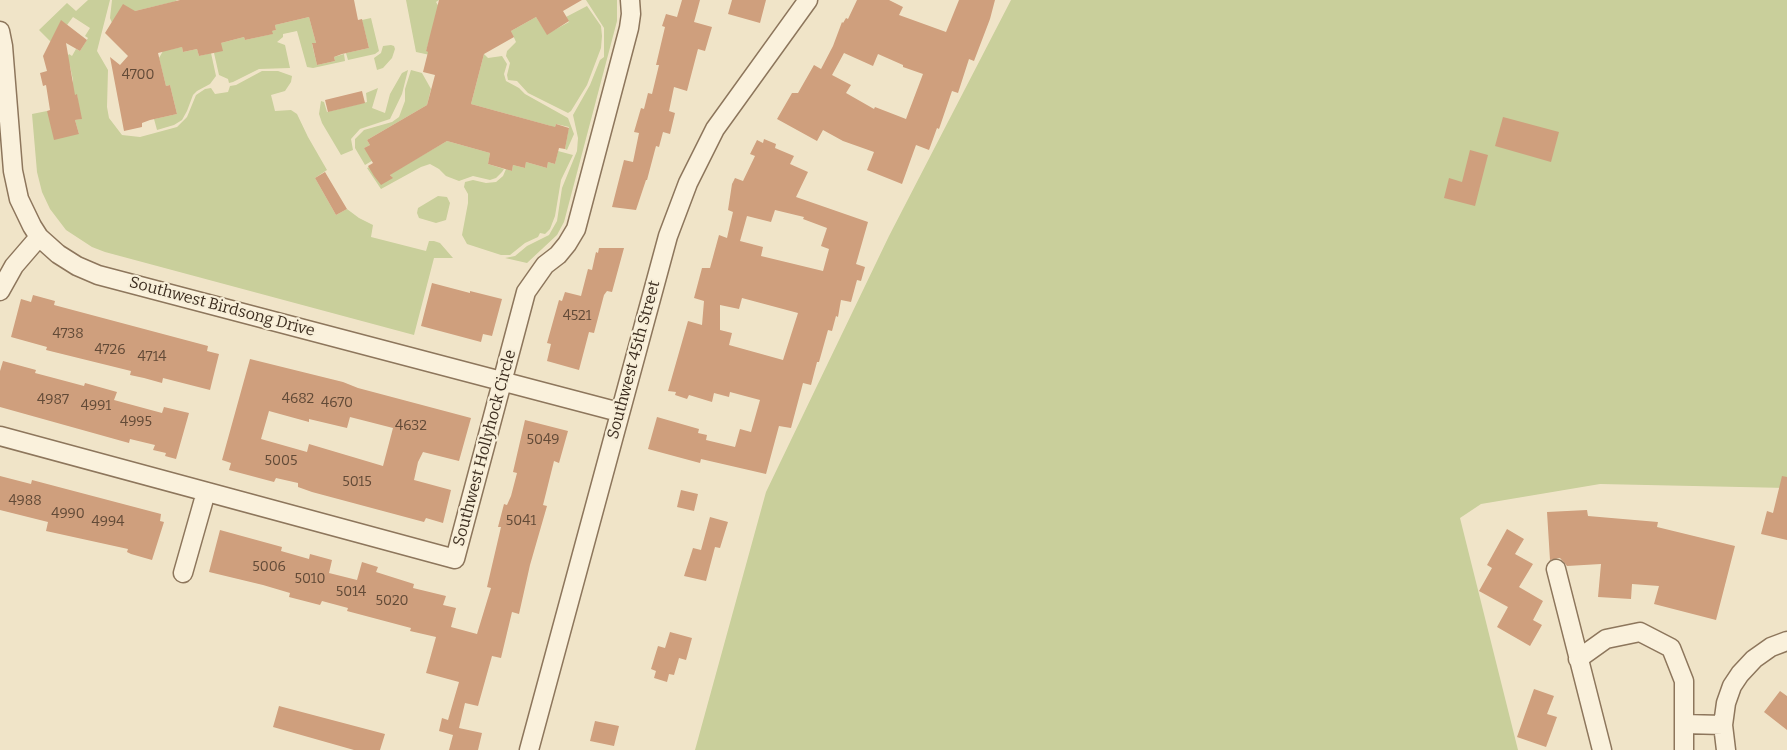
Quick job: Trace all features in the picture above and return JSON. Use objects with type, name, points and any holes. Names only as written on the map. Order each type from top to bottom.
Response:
[{"type":"street","name":"Southwest Hollyhock Circle","points":[[0,436],[456,559],[526,292],[545,265],[567,244],[576,229],[629,28],[630,0]]},
{"type":"street","name":"Southwest 45th Street","points":[[529,750],[668,236],[688,183],[715,129],[808,0]]},
{"type":"street","name":"Southwest Birdsong Drive","points":[[0,31],[16,186],[30,222],[39,237],[58,254],[77,266],[98,275],[620,412]]},
{"type":"street","points":[[0,291],[14,266],[39,237]]},
{"type":"street","points":[[183,573],[206,492]]},
{"type":"street","points":[[1556,568],[1602,750]]},
{"type":"street","points":[[1578,659],[1606,639],[1640,632],[1671,648],[1684,681],[1684,750]]},
{"type":"street","points":[[1726,750],[1723,725],[1726,703],[1732,686],[1754,659],[1771,647],[1787,641]]},
{"type":"street","points":[[1684,724],[1723,725]]},
{"type":"green space","points":[[88,0],[110,0],[97,51],[108,70],[109,118],[122,135],[140,137],[177,127],[187,117],[196,95],[205,89],[211,88],[215,94],[228,92],[230,86],[262,71],[278,71],[292,76],[285,91],[271,95],[275,111],[291,110],[297,114],[327,170],[315,178],[336,215],[347,209],[373,225],[371,237],[426,251],[429,241],[440,243],[453,258],[434,258],[414,335],[105,252],[92,247],[66,230],[50,209],[42,192],[37,172],[32,114],[47,111],[79,134],[75,120],[81,119],[77,95],[70,96],[73,80],[70,66],[65,60],[69,54],[72,56],[76,49],[80,51],[88,38],[85,36],[90,28],[73,17],[67,25],[61,21],[51,42],[39,30],[67,3],[76,11]]},
{"type":"green space","points":[[112,0],[177,1],[135,11],[112,23],[110,18]]},
{"type":"green space","points":[[406,0],[439,0],[436,2],[439,7],[426,51],[431,52],[430,55],[416,52]]},
{"type":"green space","points":[[586,0],[617,0],[617,21],[564,222],[557,235],[527,263],[505,258],[515,256],[527,246],[549,235],[557,221],[562,188],[577,151],[578,138],[573,115],[590,85],[600,60],[604,57],[604,28]]},
{"type":"green space","points":[[1011,0],[1787,0],[1787,488],[1600,484],[1481,504],[1460,518],[1518,750],[695,750],[766,492],[889,236]]},
{"type":"green space","points":[[587,6],[601,26],[601,48],[587,85],[568,113],[528,93],[517,81],[508,80],[510,63],[506,56],[507,51],[516,42],[511,31],[536,17],[547,34],[569,22],[566,17]]},
{"type":"green space","points":[[309,17],[316,43],[312,44],[317,65],[335,61],[334,57],[344,54],[345,61],[313,68],[307,67],[297,31],[283,34],[277,42],[285,45],[290,68],[259,69],[229,83],[228,79],[219,75],[214,53],[221,43],[244,37],[245,40],[272,34],[272,31],[276,30],[275,25]]},
{"type":"green space","points":[[371,18],[379,51],[348,60],[346,53],[369,48],[362,20]]},
{"type":"green space","points":[[391,45],[395,49],[392,58],[383,68],[377,70],[374,58],[381,53],[383,46]]},
{"type":"green space","points":[[182,47],[183,52],[197,49],[199,56],[211,53],[216,76],[210,84],[193,95],[182,120],[157,130],[154,119],[177,114],[170,85],[166,86],[159,58],[163,51]]},
{"type":"green space","points":[[484,54],[488,58],[502,56],[507,64],[504,74],[506,81],[568,118],[574,134],[567,150],[565,149],[569,127],[556,124],[554,130],[551,126],[471,104]]},
{"type":"green space","points":[[408,70],[402,94],[390,119],[360,129],[351,139],[353,150],[341,155],[322,123],[319,114],[321,101],[324,102],[327,112],[367,102],[366,93],[378,88],[372,108],[385,113],[390,94],[402,73]]},
{"type":"green space","points":[[411,70],[422,73],[431,89],[427,105],[367,140],[370,145],[364,148],[375,159],[365,165],[355,148],[355,139],[364,130],[392,122],[399,117],[405,101],[405,89]]},
{"type":"green space","points":[[447,141],[490,153],[488,164],[504,169],[496,178],[490,180],[473,176],[459,181],[446,176],[430,164],[381,189],[367,168],[392,178],[389,172],[392,173]]},
{"type":"green space","points":[[558,151],[573,155],[561,180],[555,216],[550,229],[545,234],[540,233],[538,237],[525,243],[510,255],[501,255],[467,244],[462,235],[468,203],[465,182],[473,180],[486,183],[496,182],[503,176],[506,169],[512,171],[513,165],[525,168],[526,162],[547,168],[548,162],[555,164]]},
{"type":"green space","points":[[438,196],[447,197],[450,203],[446,220],[436,223],[419,218],[418,208]]},
{"type":"building","points":[[180,0],[354,0],[358,20],[362,19],[369,48],[342,54],[334,57],[335,61],[317,65],[312,43],[316,43],[309,17],[275,25],[276,30],[272,31],[273,34],[245,40],[244,37],[221,43],[223,51],[199,56],[197,49],[183,52],[182,47],[158,53],[166,86],[170,85],[177,114],[150,120],[142,123],[142,127],[124,131],[110,57],[120,65],[128,56],[105,33],[123,4],[135,11]]},
{"type":"building","points":[[439,0],[582,0],[563,11],[569,21],[547,35],[536,17],[511,31],[514,37],[484,54],[471,104],[555,127],[556,124],[569,128],[565,149],[559,148],[555,164],[548,162],[547,168],[526,162],[525,168],[513,165],[512,171],[488,164],[490,153],[447,141],[390,175],[393,178],[381,185],[374,176],[368,166],[373,163],[364,148],[370,145],[367,140],[427,105],[435,75],[423,72]]},
{"type":"building","points":[[682,0],[700,0],[694,22],[712,27],[705,51],[698,49],[687,91],[674,87],[669,111],[675,113],[670,134],[663,132],[659,147],[656,146],[636,210],[612,207],[624,160],[633,162],[639,133],[634,132],[648,93],[652,94],[659,65],[656,65],[666,14],[677,17]]},
{"type":"building","points":[[732,0],[766,0],[760,23],[728,14]]},
{"type":"building","points":[[857,0],[889,0],[903,7],[899,15],[946,32],[959,0],[995,0],[974,61],[969,59],[958,93],[952,91],[929,150],[916,145],[902,184],[867,170],[874,152],[843,141],[823,130],[817,141],[777,119],[792,93],[798,93],[814,65],[821,69],[842,22],[848,19]],"holes":[[[844,53],[873,66],[878,54],[923,74],[906,119],[875,107],[874,109],[846,93],[851,85],[832,75]]]},
{"type":"building","points":[[61,20],[87,40],[80,51],[66,43],[75,95],[77,94],[82,119],[75,120],[79,134],[54,140],[47,111],[50,110],[46,85],[43,86],[40,73],[47,71],[43,56]]},
{"type":"building","points":[[362,91],[365,103],[328,112],[325,100]]},
{"type":"building","points":[[1503,117],[1559,132],[1551,162],[1495,146]]},
{"type":"building","points":[[764,139],[776,144],[775,148],[794,156],[790,164],[808,172],[796,197],[868,222],[856,264],[865,267],[861,281],[857,280],[851,302],[841,300],[838,317],[836,316],[832,331],[828,330],[811,385],[803,383],[791,428],[779,426],[766,474],[701,459],[700,463],[648,449],[657,417],[699,429],[698,433],[707,435],[706,440],[735,447],[740,429],[751,432],[760,400],[730,392],[729,397],[714,393],[712,402],[689,395],[687,399],[675,395],[676,392],[668,391],[688,321],[702,325],[704,301],[694,298],[702,268],[710,268],[719,235],[727,238],[733,212],[728,210],[732,184],[735,178],[743,181],[755,156],[750,154],[757,140],[763,143]],"holes":[[[775,210],[804,217],[803,219],[827,228],[821,246],[829,249],[823,271],[761,256],[763,247],[740,241],[747,216],[771,222]],[[742,298],[798,313],[783,360],[729,345],[732,333],[720,330],[720,305],[739,309]]]},
{"type":"building","points":[[1470,150],[1488,155],[1475,206],[1444,198],[1449,178],[1462,182]]},
{"type":"building","points":[[325,172],[347,209],[336,215],[315,178]]},
{"type":"building","points":[[599,248],[624,248],[612,292],[607,291],[604,295],[594,333],[589,332],[579,370],[547,361],[551,344],[547,343],[559,300],[562,301],[565,292],[581,296],[588,269],[592,270]]},
{"type":"building","points":[[432,283],[502,299],[492,336],[483,334],[481,342],[421,326]]},
{"type":"building","points":[[33,295],[55,301],[54,305],[208,346],[207,351],[219,354],[210,390],[163,378],[162,383],[130,375],[131,371],[46,350],[47,347],[11,337],[21,299],[31,302]]},
{"type":"building","points":[[250,359],[471,418],[459,461],[423,452],[418,462],[414,480],[451,490],[443,523],[426,518],[424,522],[312,492],[298,487],[298,483],[276,478],[274,482],[229,470],[231,463],[222,460]],"holes":[[[269,411],[309,422],[309,419],[347,428],[350,417],[393,428],[383,466],[309,444],[307,452],[261,439]]]},
{"type":"building","points":[[3,361],[36,370],[35,373],[117,392],[114,400],[162,413],[164,407],[189,413],[176,459],[165,456],[166,453],[153,450],[155,445],[130,439],[129,443],[0,407],[0,371]]},
{"type":"building","points":[[525,420],[568,431],[559,463],[554,461],[543,505],[547,506],[519,614],[512,612],[501,658],[492,656],[478,706],[465,703],[459,728],[482,733],[478,750],[449,750],[453,735],[439,731],[442,718],[448,720],[459,682],[426,673],[436,637],[347,611],[348,608],[322,601],[320,605],[289,597],[290,593],[209,572],[220,530],[282,547],[281,551],[309,559],[310,554],[332,560],[329,573],[357,580],[362,562],[378,567],[376,572],[414,584],[413,588],[446,596],[443,605],[456,608],[451,627],[477,634],[491,588],[487,587],[501,527],[498,527],[504,504],[507,505],[511,496],[517,473],[513,472]]},
{"type":"building","points":[[0,476],[31,484],[32,480],[161,514],[160,521],[164,522],[152,560],[131,554],[127,552],[128,549],[46,531],[48,522],[0,510]]},
{"type":"building","points":[[1782,476],[1787,477],[1787,540],[1761,534],[1767,511],[1773,513]]},
{"type":"building","points":[[681,490],[698,494],[694,511],[677,507]]},
{"type":"building","points":[[1587,510],[1588,516],[1658,522],[1657,527],[1735,546],[1716,620],[1654,604],[1659,586],[1632,584],[1631,599],[1598,597],[1601,564],[1567,566],[1560,558],[1550,560],[1547,512]]},
{"type":"building","points":[[710,517],[728,522],[720,548],[715,547],[706,581],[684,576],[693,548],[701,550]]},
{"type":"building","points":[[1507,529],[1524,539],[1515,554],[1533,564],[1519,587],[1543,601],[1533,620],[1542,625],[1530,646],[1497,627],[1508,607],[1479,591],[1492,568],[1487,565]]},
{"type":"building","points":[[670,632],[692,638],[686,660],[679,658],[674,675],[669,674],[667,682],[654,678],[656,671],[651,669],[658,646],[665,648]]},
{"type":"building","points":[[1534,689],[1554,696],[1547,714],[1557,717],[1546,747],[1517,737]]},
{"type":"building","points":[[1780,691],[1787,696],[1787,730],[1764,712]]},
{"type":"building","points":[[279,706],[385,734],[380,750],[354,750],[273,727]]},
{"type":"building","points":[[595,721],[619,726],[614,746],[590,741]]}]
